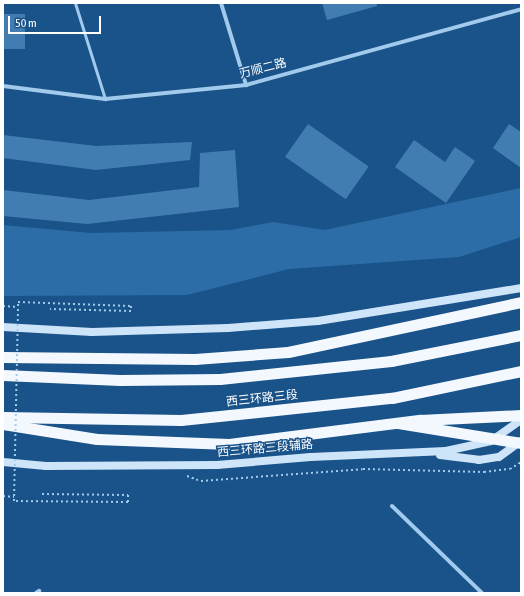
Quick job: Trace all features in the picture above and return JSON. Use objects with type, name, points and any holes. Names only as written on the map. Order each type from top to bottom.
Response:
[{"type":"highway","points":[[3,357],[195,359],[288,352],[383,329],[521,302]]},
{"type":"highway","name":"西三环路三段","points":[[3,375],[120,380],[220,379],[391,361],[521,335]]},
{"type":"highway","name":"西三环路三段","points":[[3,417],[181,420],[392,398],[521,371]]},
{"type":"highway","points":[[3,424],[97,439],[229,444],[398,423],[521,415]]},
{"type":"highway","points":[[398,423],[521,442]]},
{"type":"main road","points":[[3,328],[92,332],[228,328],[318,321],[521,288]]},
{"type":"main road","name":"西三环路三段辅路","points":[[3,462],[46,466],[218,466],[422,452],[475,446],[491,441],[521,420]]},
{"type":"main road","points":[[422,452],[479,460],[499,457],[521,442]]},
{"type":"street","points":[[221,3],[246,85]]},
{"type":"street","name":"万顺二路","points":[[3,86],[104,99],[246,85],[521,9]]},
{"type":"street","points":[[392,506],[482,593]]},
{"type":"lane","points":[[75,3],[104,99]]},
{"type":"path","points":[[42,494],[128,495],[128,502],[14,501],[18,302],[130,306],[131,311],[50,309]]},
{"type":"path","points":[[3,306],[18,307]]},
{"type":"path","points":[[181,474],[201,481],[363,469],[484,472],[510,469],[521,462]]},
{"type":"path","points":[[3,496],[14,497]]},
{"type":"shaded area","points":[[521,188],[521,237],[459,257],[289,269],[187,295],[3,296],[3,225],[91,233],[231,230],[273,222],[325,230]]},
{"type":"building","points":[[322,3],[377,3],[377,6],[327,20]]},
{"type":"building","points":[[3,14],[25,14],[25,49],[3,49]]},
{"type":"building","points":[[308,124],[369,166],[346,199],[285,157]]},
{"type":"building","points":[[509,124],[521,132],[521,168],[493,148]]},
{"type":"building","points":[[3,135],[96,146],[192,142],[190,160],[96,170],[3,158]]},
{"type":"building","points":[[414,140],[445,162],[455,147],[475,161],[446,203],[395,167]]},
{"type":"building","points":[[235,150],[239,207],[87,224],[3,216],[3,190],[89,200],[199,187],[200,153]]}]
